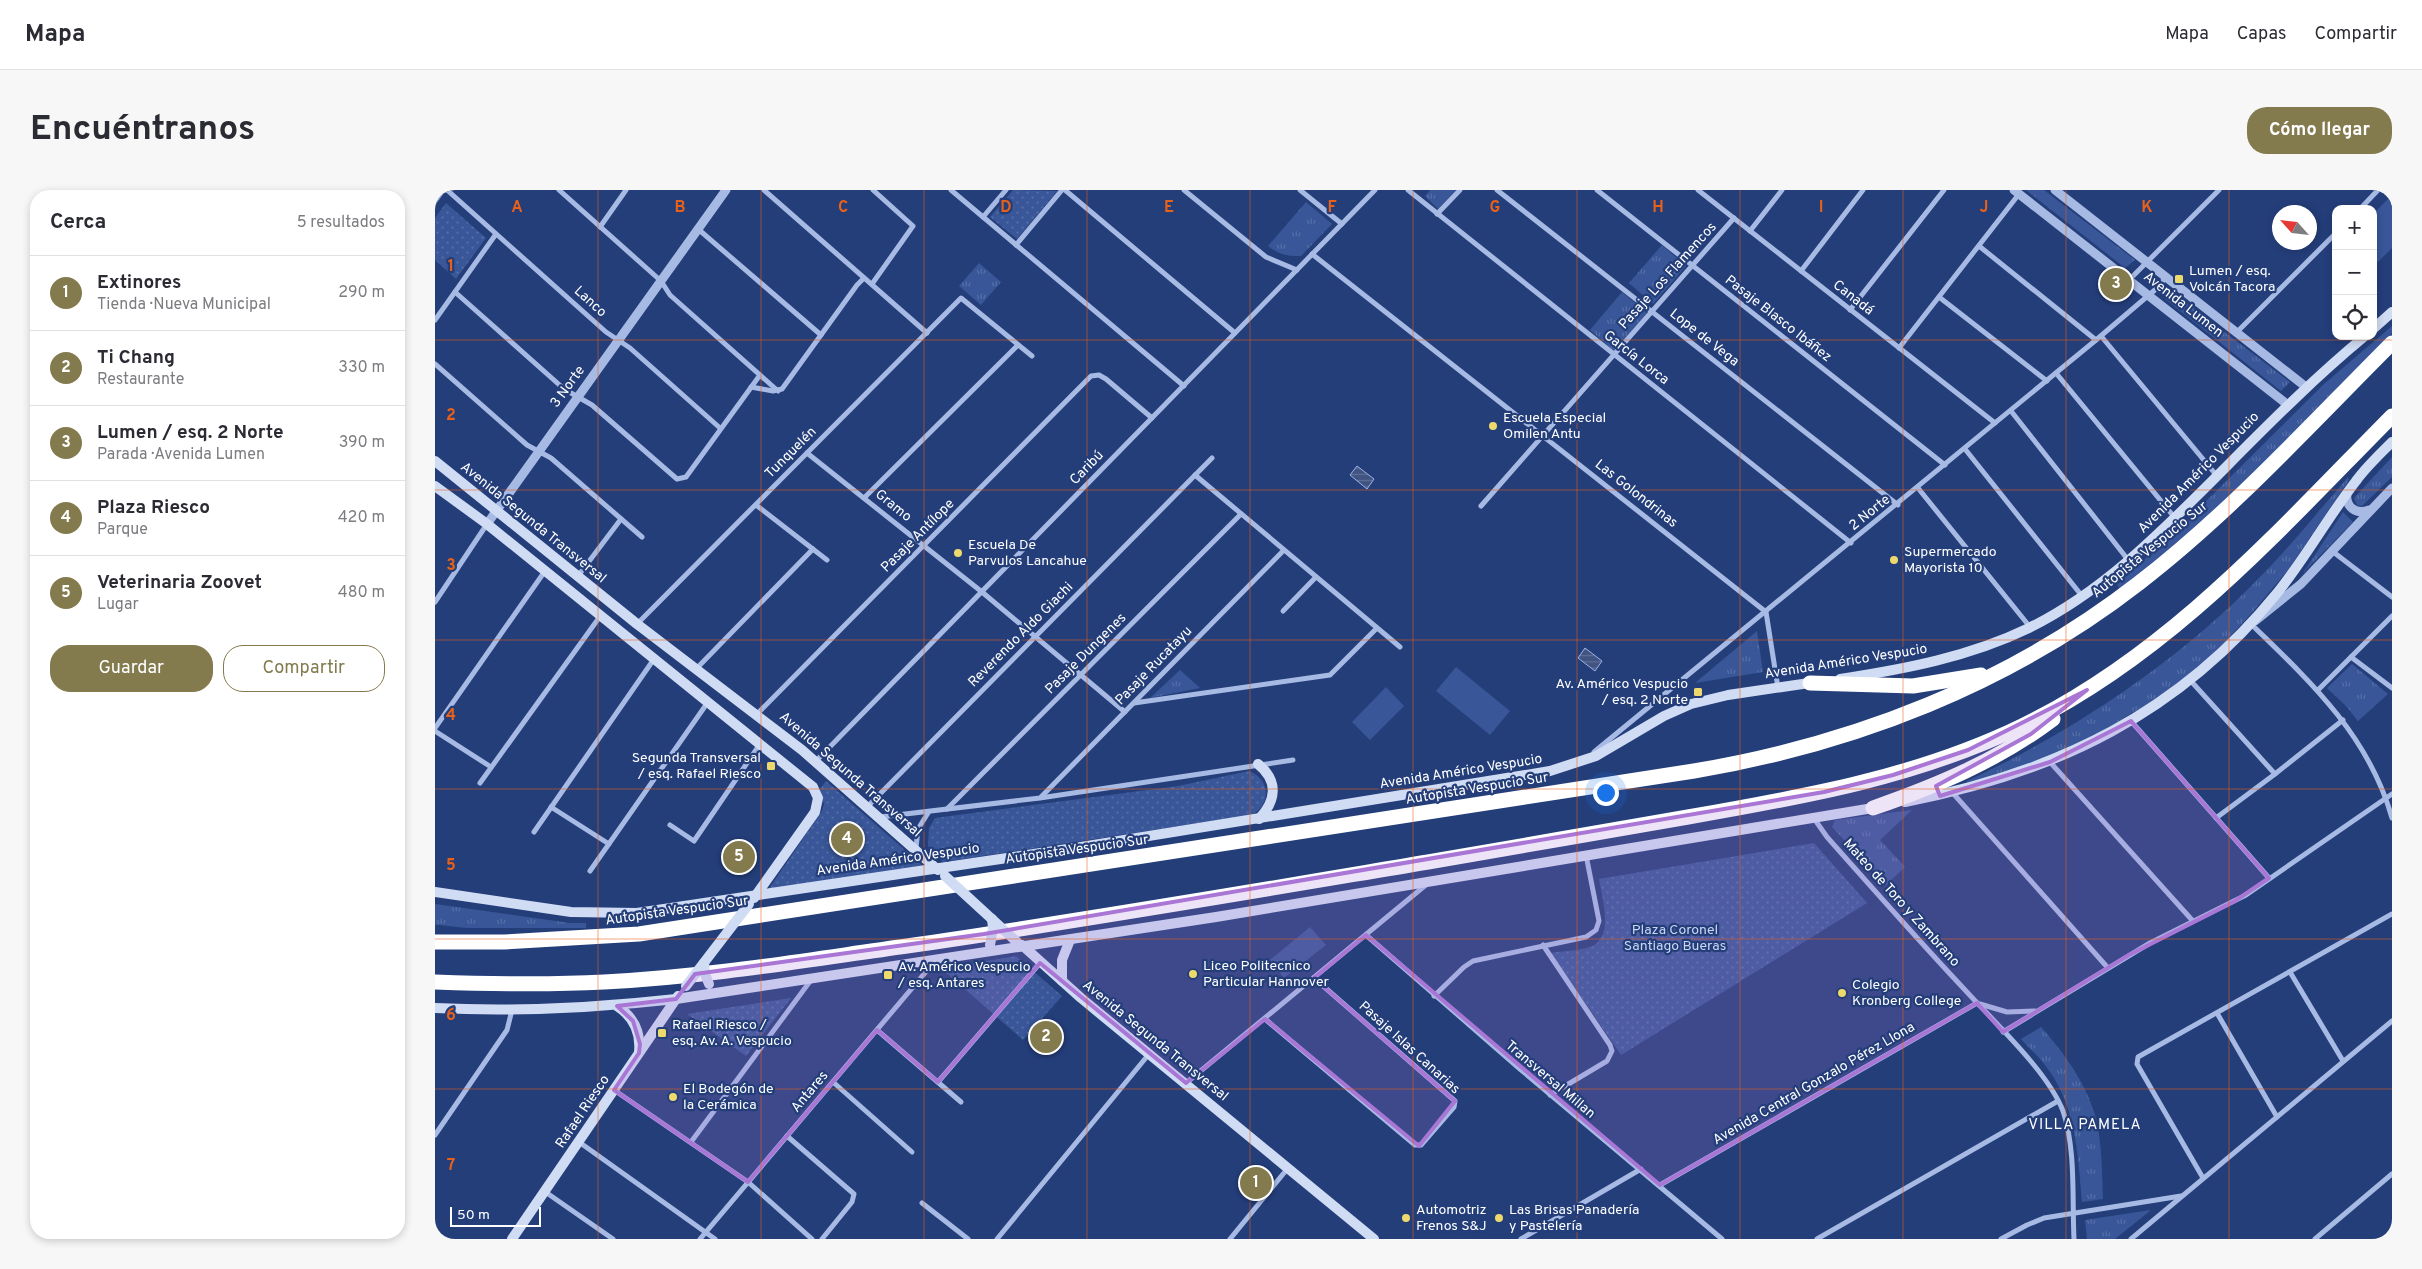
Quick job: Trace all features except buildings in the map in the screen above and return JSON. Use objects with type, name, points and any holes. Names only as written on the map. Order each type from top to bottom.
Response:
[{"type":"highway","name":"Autopista Vespucio Sur","points":[[435,942],[504,942],[639,934],[1735,764],[1816,745],[1864,730],[1933,703],[2009,667],[2093,616],[2139,584],[2192,540],[2245,490],[2392,343]]},
{"type":"highway","points":[[1873,808],[1943,781],[1995,756],[2050,721],[2087,690],[2155,643],[2207,600],[2392,416]]},
{"type":"highway","points":[[1810,683],[1913,686],[1968,678],[2009,667]]},
{"type":"highway","points":[[435,982],[584,983],[731,970],[1135,911],[1691,816],[1824,792],[1916,768],[1996,738],[2087,690]]},
{"type":"highway","points":[[435,931],[504,942]]},
{"type":"main road","points":[[2377,325],[2392,312]]},
{"type":"main road","name":"Avenida Américo Vespucio","points":[[435,892],[541,909],[609,914],[656,911],[1259,819],[1533,774],[1584,761],[1608,750],[1647,725],[1677,710],[1713,698],[1886,672],[1935,662],[1991,644],[2030,627],[2082,596],[2129,561],[2175,518],[2287,405],[2360,340]]},
{"type":"main road","points":[[435,1008],[512,1010],[617,1006],[812,979],[936,960],[988,949],[1070,940],[1873,808],[2009,776],[2050,762],[2131,721],[2190,680],[2251,624],[2296,567],[2347,493],[2392,442]]},
{"type":"main road","name":"Avenida Segunda Transversal","points":[[435,462],[637,624],[697,668],[816,761],[1062,981],[1374,1239]]},
{"type":"main road","points":[[435,486],[487,524],[813,787],[818,803],[815,812],[756,896],[676,999]]},
{"type":"main road","points":[[1258,764],[1269,776],[1274,788],[1272,802],[1259,819]]},
{"type":"main road","points":[[988,949],[993,928],[992,919]]},
{"type":"main road","points":[[1062,981],[1063,957],[1070,940]]},
{"type":"main road","points":[[704,962],[705,974],[709,984],[720,992]]},
{"type":"main road","name":"Rafael Riesco","points":[[512,1239],[676,999]]},
{"type":"main road","points":[[617,1006],[629,1015],[637,1027],[640,1044],[639,1053]]},
{"type":"street","points":[[435,201],[445,190]]},
{"type":"street","name":"Lanco","points":[[445,190],[606,332],[630,348],[721,428]]},
{"type":"street","points":[[559,190],[661,281],[670,295],[778,391]]},
{"type":"street","points":[[600,227],[626,190]]},
{"type":"street","name":"3 Norte","points":[[435,602],[487,524],[726,190]]},
{"type":"street","points":[[764,190],[927,332]]},
{"type":"street","points":[[872,284],[913,226],[873,190]]},
{"type":"street","points":[[951,190],[1184,386]]},
{"type":"street","points":[[983,217],[1006,190]]},
{"type":"street","points":[[1016,245],[1063,190],[1235,333]]},
{"type":"street","points":[[1184,190],[1266,257],[1297,270]]},
{"type":"street","points":[[1300,190],[1341,224]]},
{"type":"street","name":"Caribú","points":[[816,761],[1375,190]]},
{"type":"street","name":"García Lorca","points":[[1408,190],[1851,543]]},
{"type":"street","points":[[1437,214],[1459,190]]},
{"type":"street","name":"Lope de Vega","points":[[1497,190],[1898,504]]},
{"type":"street","name":"Pasaje Blasco Ibáñez","points":[[1597,190],[1945,465]]},
{"type":"street","points":[[1750,230],[1781,190]]},
{"type":"street","points":[[1801,271],[1863,190]]},
{"type":"street","points":[[1850,310],[1944,190]]},
{"type":"street","name":"Avenida Lumen","points":[[2055,190],[2306,387]]},
{"type":"street","points":[[2129,280],[2219,190]]},
{"type":"street","points":[[2363,205],[2378,190]]},
{"type":"street","name":"Canadá","points":[[1701,191],[1995,423]]},
{"type":"street","points":[[1899,348],[1979,246],[2016,192]]},
{"type":"street","name":"Avenida Lumen","points":[[2016,192],[2287,405]]},
{"type":"street","name":"Pasaje Los Flamencos","points":[[1481,506],[1734,218]]},
{"type":"street","points":[[698,229],[821,335]]},
{"type":"street","points":[[435,320],[497,234]]},
{"type":"street","points":[[2237,332],[2332,237]]},
{"type":"street","points":[[1979,246],[2096,340]]},
{"type":"street","name":"Las Golondrinas","points":[[1313,254],[1766,612]]},
{"type":"street","name":"2 Norte","points":[[1584,761],[2057,373],[2148,296],[2166,277]]},
{"type":"street","points":[[751,387],[778,391],[782,389],[857,284],[864,278]]},
{"type":"street","points":[[455,292],[565,388],[592,405],[674,477],[680,480],[685,477],[760,375]]},
{"type":"street","points":[[1939,297],[2047,381]]},
{"type":"street","name":"Tunquelén","points":[[637,624],[961,298],[1018,345]]},
{"type":"street","points":[[2101,336],[2217,476]]},
{"type":"street","points":[[864,498],[1018,345],[1032,356]]},
{"type":"street","points":[[435,364],[527,445],[551,458],[642,537]]},
{"type":"street","points":[[2057,373],[2175,518]]},
{"type":"street","name":"Pasaje Antílope","points":[[757,714],[1087,379],[1095,375],[1106,379],[1152,418]]},
{"type":"street","points":[[2011,411],[2129,561]]},
{"type":"street","points":[[1965,449],[2082,596]]},
{"type":"street","name":"Gramo","points":[[807,453],[982,592],[1125,712]]},
{"type":"street","name":"Reverendo Aldo Giachi","points":[[867,807],[1212,458]]},
{"type":"street","points":[[1195,475],[1399,647]]},
{"type":"street","points":[[1918,488],[2030,627]]},
{"type":"street","points":[[2391,490],[2369,510],[2357,528],[2289,595],[2251,624],[2318,690],[2343,720],[2368,758],[2386,798],[2392,818]]},
{"type":"street","points":[[2347,493],[2347,502],[2352,509],[2361,512],[2369,510]]},
{"type":"street","points":[[756,504],[827,560]]},
{"type":"street","name":"Pasaje Dungenes","points":[[946,810],[1241,514]]},
{"type":"street","points":[[578,576],[621,519]]},
{"type":"street","points":[[697,668],[813,549]]},
{"type":"street","name":"Pasaje Rucatayu","points":[[1040,798],[1284,550]]},
{"type":"street","points":[[2332,551],[2392,596]]},
{"type":"street","points":[[491,767],[435,730],[545,571]]},
{"type":"street","points":[[1283,611],[1316,577]]},
{"type":"street","points":[[1766,612],[1778,688]]},
{"type":"street","points":[[480,782],[601,615]]},
{"type":"street","points":[[2318,690],[2392,616]]},
{"type":"street","points":[[1133,703],[1330,675],[1377,628]]},
{"type":"street","points":[[2351,656],[2392,688]]},
{"type":"street","points":[[534,832],[654,659]]},
{"type":"street","points":[[2190,680],[2275,774]]},
{"type":"street","points":[[590,871],[708,702]]},
{"type":"street","points":[[2216,818],[2343,720]]},
{"type":"street","points":[[2131,721],[2269,878]]},
{"type":"street","points":[[670,825],[693,841],[760,744]]},
{"type":"street","points":[[879,817],[1040,798],[1293,760]]},
{"type":"street","points":[[2050,762],[2192,920]]},
{"type":"street","points":[[1951,791],[2108,968]]},
{"type":"street","points":[[2003,1032],[2108,968],[2192,920],[2235,901],[2392,794]]},
{"type":"street","points":[[551,807],[609,844]]},
{"type":"street","name":"Avenida Américo Vespucio","points":[[916,850],[917,829],[929,812]]},
{"type":"street","name":"Mateo de Toro y Zambrano","points":[[1813,817],[1827,837],[2040,1074],[2058,1100],[2069,1133],[2074,1239]]},
{"type":"street","points":[[1434,996],[1463,967],[1473,961],[1590,935],[1598,926],[1598,916],[1586,855]]},
{"type":"street","points":[[1187,1083],[1430,881]]},
{"type":"street","points":[[2203,1178],[2137,1064],[2140,1055],[2392,914]]},
{"type":"street","name":"Transversal Millan","points":[[1366,935],[1434,996],[1722,1239]]},
{"type":"street","points":[[1543,945],[1610,1045],[1612,1051],[1610,1058],[1605,1063],[1550,1095]]},
{"type":"street","name":"Antares","points":[[700,1239],[936,960]]},
{"type":"street","points":[[938,1082],[1041,963]]},
{"type":"street","points":[[2290,972],[2343,1061]]},
{"type":"street","name":"Pasaje Islas Canarias","points":[[1265,1019],[1415,1145],[1420,1146],[1454,1107],[1455,1101],[1314,978]]},
{"type":"street","points":[[691,1142],[812,979]]},
{"type":"street","points":[[1977,1003],[2007,1012],[2038,1011]]},
{"type":"street","name":"Avenida Central Gonzalo Pérez Llona","points":[[1660,1185],[1977,1003]]},
{"type":"street","points":[[435,1135],[507,1030],[512,1010]]},
{"type":"street","points":[[2217,1013],[2277,1117]]},
{"type":"street","points":[[2131,1239],[2392,1021]]},
{"type":"street","points":[[877,1030],[961,1102]]},
{"type":"street","points":[[997,1239],[1149,1054]]},
{"type":"street","points":[[833,1082],[912,1152]]},
{"type":"street","points":[[614,1090],[748,1182],[812,1239]]},
{"type":"street","points":[[1817,1239],[2058,1100]]},
{"type":"street","points":[[787,1136],[852,1191],[854,1196],[822,1239]]},
{"type":"street","points":[[579,1142],[707,1231],[715,1239]]},
{"type":"street","points":[[1230,1239],[1288,1168]]},
{"type":"street","points":[[1521,1239],[1641,1169]]},
{"type":"street","points":[[2315,1239],[2392,1174]]},
{"type":"street","points":[[544,1191],[613,1239]]},
{"type":"street","points":[[2001,1239],[2036,1221],[2073,1213],[2182,1196]]},
{"type":"street","points":[[922,1203],[968,1239]]},
{"type":"highlighted area","points":[[2087,690],[2031,734],[1936,786],[1940,796],[2050,762],[2131,721],[2269,878],[2235,901],[2129,955],[2003,1032],[1977,1003],[1660,1185],[1366,935],[1314,978],[1455,1101],[1419,1146],[1265,1019],[1186,1083],[1040,963],[938,1082],[877,1030],[748,1182],[614,1090],[639,1053],[640,1044],[633,1021],[617,1006],[676,999],[695,974],[984,934],[1824,792],[1893,775],[1968,750]]},
{"type":"green space","points":[[1013,190],[1057,191],[1017,239],[990,217]]},
{"type":"green space","points":[[1430,190],[1456,190],[1438,209],[1425,196]]},
{"type":"green space","points":[[2026,190],[2044,190],[2135,260],[2125,268]]},
{"type":"green space","points":[[2392,195],[2392,248],[2378,262],[2377,261],[2377,210]]},
{"type":"green space","points":[[1306,202],[1332,224],[1301,256],[1283,254],[1268,246]]},
{"type":"green space","points":[[446,203],[486,238],[456,279],[435,260],[435,218]]},
{"type":"green space","points":[[1662,245],[1686,266],[1653,304],[1629,283]]},
{"type":"green space","points":[[979,263],[1001,282],[981,305],[959,286]]},
{"type":"green space","points":[[2171,291],[2290,382],[2281,391],[2165,299]]},
{"type":"green space","points":[[1622,292],[1647,313],[1614,351],[1590,330]]},
{"type":"green space","points":[[2392,326],[2392,333],[2228,500],[2157,561],[2120,589],[2117,585],[2186,521],[2324,384]]},
{"type":"green space","points":[[2392,457],[2392,477],[2362,506],[2357,505],[2354,498]]},
{"type":"green space","points":[[2348,477],[2349,480],[2288,570],[2213,655],[2165,693],[2099,733],[2029,767],[1967,786],[1967,781],[2006,762],[2082,719],[2120,694],[2191,641],[2224,612],[2267,569]]},
{"type":"green space","points":[[2343,512],[2353,522],[2303,573]]},
{"type":"green space","points":[[1757,631],[1763,672],[1695,683]]},
{"type":"green space","points":[[2352,664],[2388,694],[2358,721],[2346,706],[2327,688]]},
{"type":"green space","points":[[1456,667],[1510,711],[1490,735],[1436,691]]},
{"type":"green space","points":[[1180,670],[1200,688],[1150,698]]},
{"type":"green space","points":[[1386,687],[1404,706],[1370,740],[1352,722]]},
{"type":"green space","points":[[1249,771],[1261,780],[1266,791],[1263,804],[1252,815],[943,862],[928,846],[929,828],[935,818],[1178,786]]},
{"type":"green space","points":[[826,781],[923,866],[768,890],[822,811],[824,805],[820,789]]},
{"type":"green space","points":[[1912,810],[1880,840],[1905,867],[1886,885],[1832,827],[1835,820]]},
{"type":"green space","name":"Plaza Coronel Santiago Bueras","points":[[1814,843],[1867,903],[1621,1055],[1551,953],[1590,947],[1598,942],[1605,927],[1604,906],[1599,879]]},
{"type":"green space","points":[[435,904],[570,923],[586,923],[586,928],[467,928],[435,925]]},
{"type":"green space","points":[[1310,927],[1326,945],[1284,978],[1270,960]]},
{"type":"green space","points":[[1016,956],[1062,996],[1023,1040],[942,969]]},
{"type":"green space","points":[[791,998],[746,1056],[687,1014]]},
{"type":"green space","points":[[2041,1027],[2074,1069],[2092,1105],[2099,1138],[2103,1199],[2082,1202],[2074,1131],[2063,1096],[2045,1065],[2021,1039]]},
{"type":"green space","points":[[2151,1210],[2115,1239],[2087,1239],[2085,1220]]},
{"type":"shaded area","points":[[1357,466],[1374,479],[1367,489],[1350,475]]},
{"type":"shaded area","points":[[1585,648],[1602,661],[1595,671],[1578,658]]},
{"type":"place","name":"Lumen / esq. Volcán Tacora","points":[[2179,279]]},
{"type":"place","name":"Lumen / esq. 2 Norte","points":[[2116,284]]},
{"type":"place","name":"Escuela Especial Omilen Antu","points":[[1493,426]]},
{"type":"place","name":"Escuela De Parvulos Lancahue","points":[[958,553]]},
{"type":"place","name":"Supermercado Mayorista 10","points":[[1894,560]]},
{"type":"place","name":"Av. Américo Vespucio / esq. 2 Norte","points":[[1698,692]]},
{"type":"place","name":"Segunda Transversal / esq. Rafael Riesco","points":[[771,766]]},
{"type":"place","name":"Plaza Riesco","points":[[847,839]]},
{"type":"place","name":"Veterinaria Zoovet","points":[[739,857]]},
{"type":"place","name":"Liceo Politecnico Particular Hannover","points":[[1193,974]]},
{"type":"place","name":"Av. Américo Vespucio / esq. Antares","points":[[888,975]]},
{"type":"place","name":"Colegio Kronberg College","points":[[1842,993]]},
{"type":"place","name":"Rafael Riesco / esq. Av. A. Vespucio","points":[[662,1033]]},
{"type":"place","name":"Ti Chang","points":[[1046,1037]]},
{"type":"place","name":"El Bodegón de la Cerámica","points":[[673,1097]]},
{"type":"place","name":"Extinores","points":[[1256,1183]]},
{"type":"place","name":"Automotriz Frenos S&J","points":[[1406,1218]]},
{"type":"place","name":"Las Brisas Panadería y Pastelería","points":[[1499,1218]]},
{"type":"district","name":"VILLA PAMELA","points":[[2085,1125]]}]
